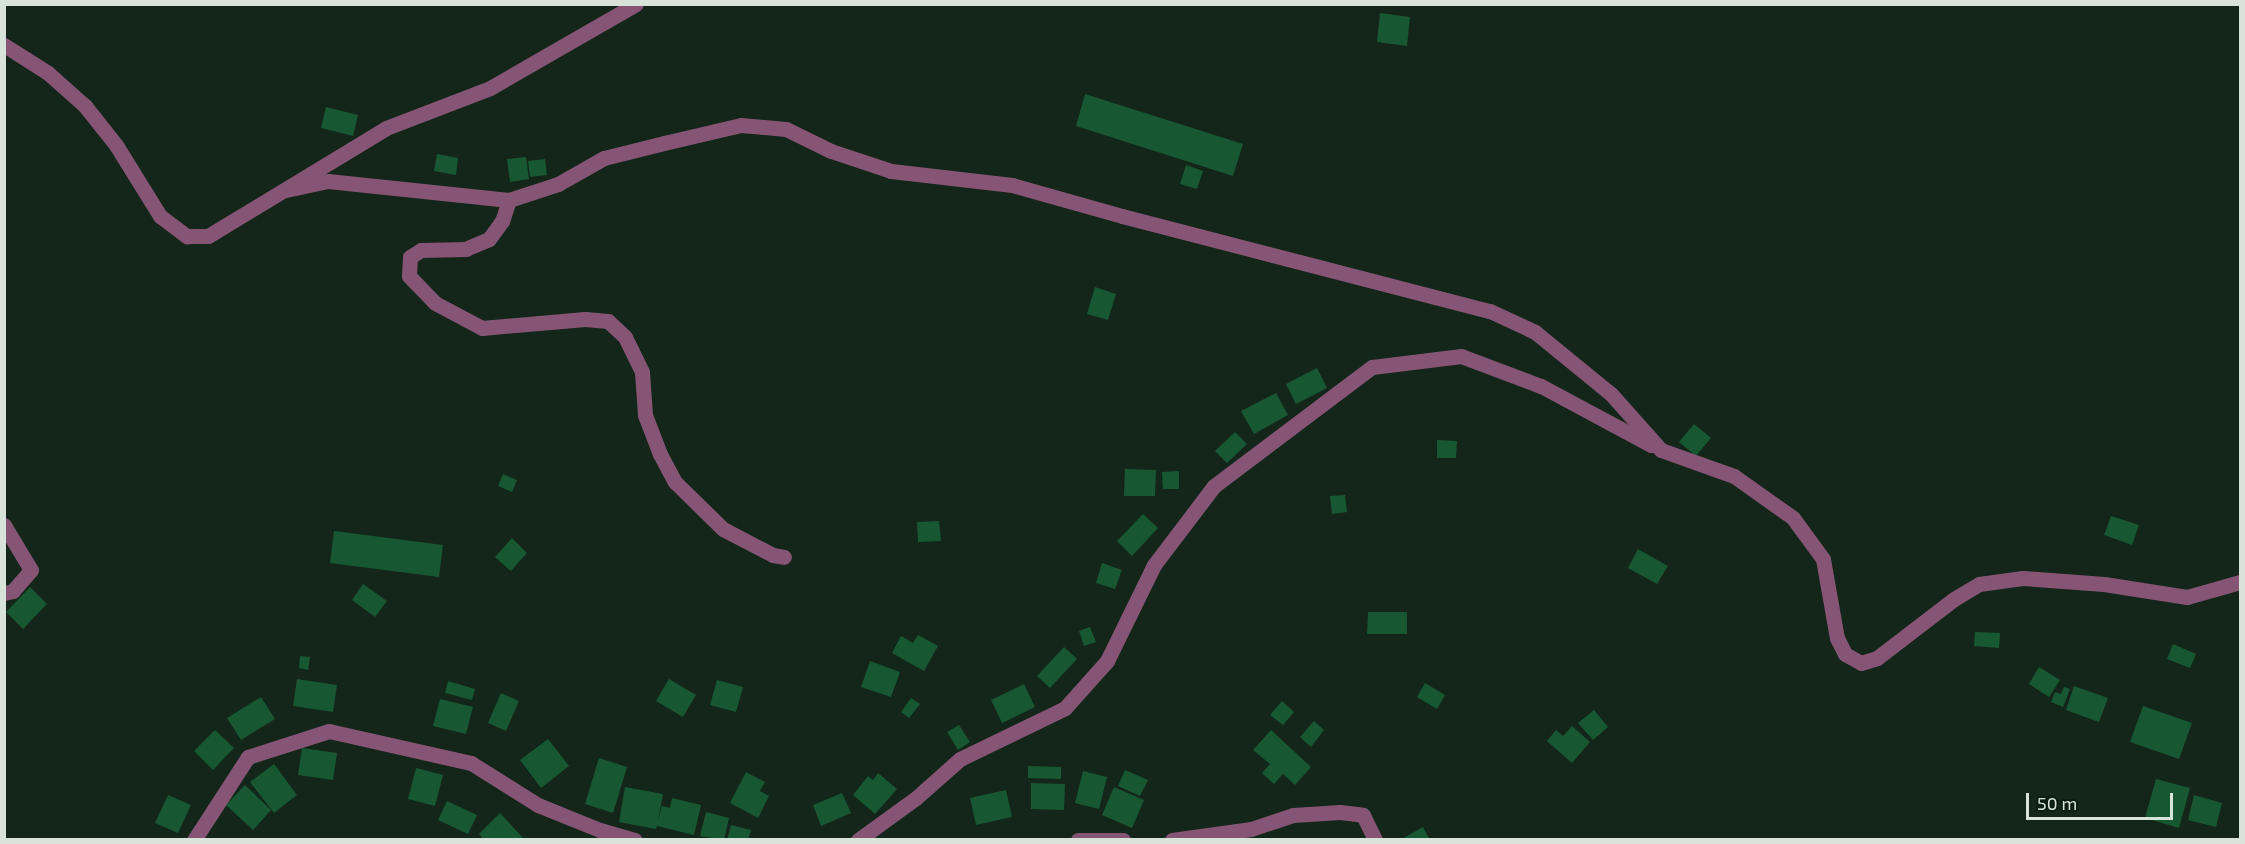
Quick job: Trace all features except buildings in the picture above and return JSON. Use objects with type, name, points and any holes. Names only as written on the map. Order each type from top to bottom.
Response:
[{"type":"street","points":[[4,45],[48,73],[85,106],[116,145],[160,216],[188,237],[208,236],[386,128],[490,88],[636,4]]},
{"type":"street","points":[[286,190],[328,181],[509,200],[558,184],[604,159],[664,143],[741,125],[786,129],[831,151],[891,171],[1012,185],[1122,216],[1490,310],[1535,332],[1611,394],[1661,450]]},
{"type":"street","points":[[509,200],[502,221],[489,239],[466,249],[421,250],[410,257],[409,276],[435,303],[482,328],[585,319],[608,321],[625,337],[642,372],[645,415],[660,454],[675,482],[723,529],[773,555],[784,557]]},
{"type":"street","points":[[858,840],[916,798],[960,759],[1065,708],[1107,661],[1154,565],[1214,486],[1372,367],[1461,356],[1541,386],[1661,450],[1734,476],[1793,518],[1823,559],[1838,638],[1845,654],[1861,663],[1877,658],[1954,599],[1979,584],[2023,578],[2104,584],[2187,597],[2241,582]]},
{"type":"street","points":[[4,525],[31,570],[13,591],[4,593]]},
{"type":"street","points":[[194,840],[248,757],[329,731],[471,764],[538,805],[600,830],[635,840]]},
{"type":"street","points":[[1172,840],[1251,829],[1293,815],[1340,812],[1363,814],[1375,840]]},
{"type":"street","points":[[1064,840],[1123,840]]}]
